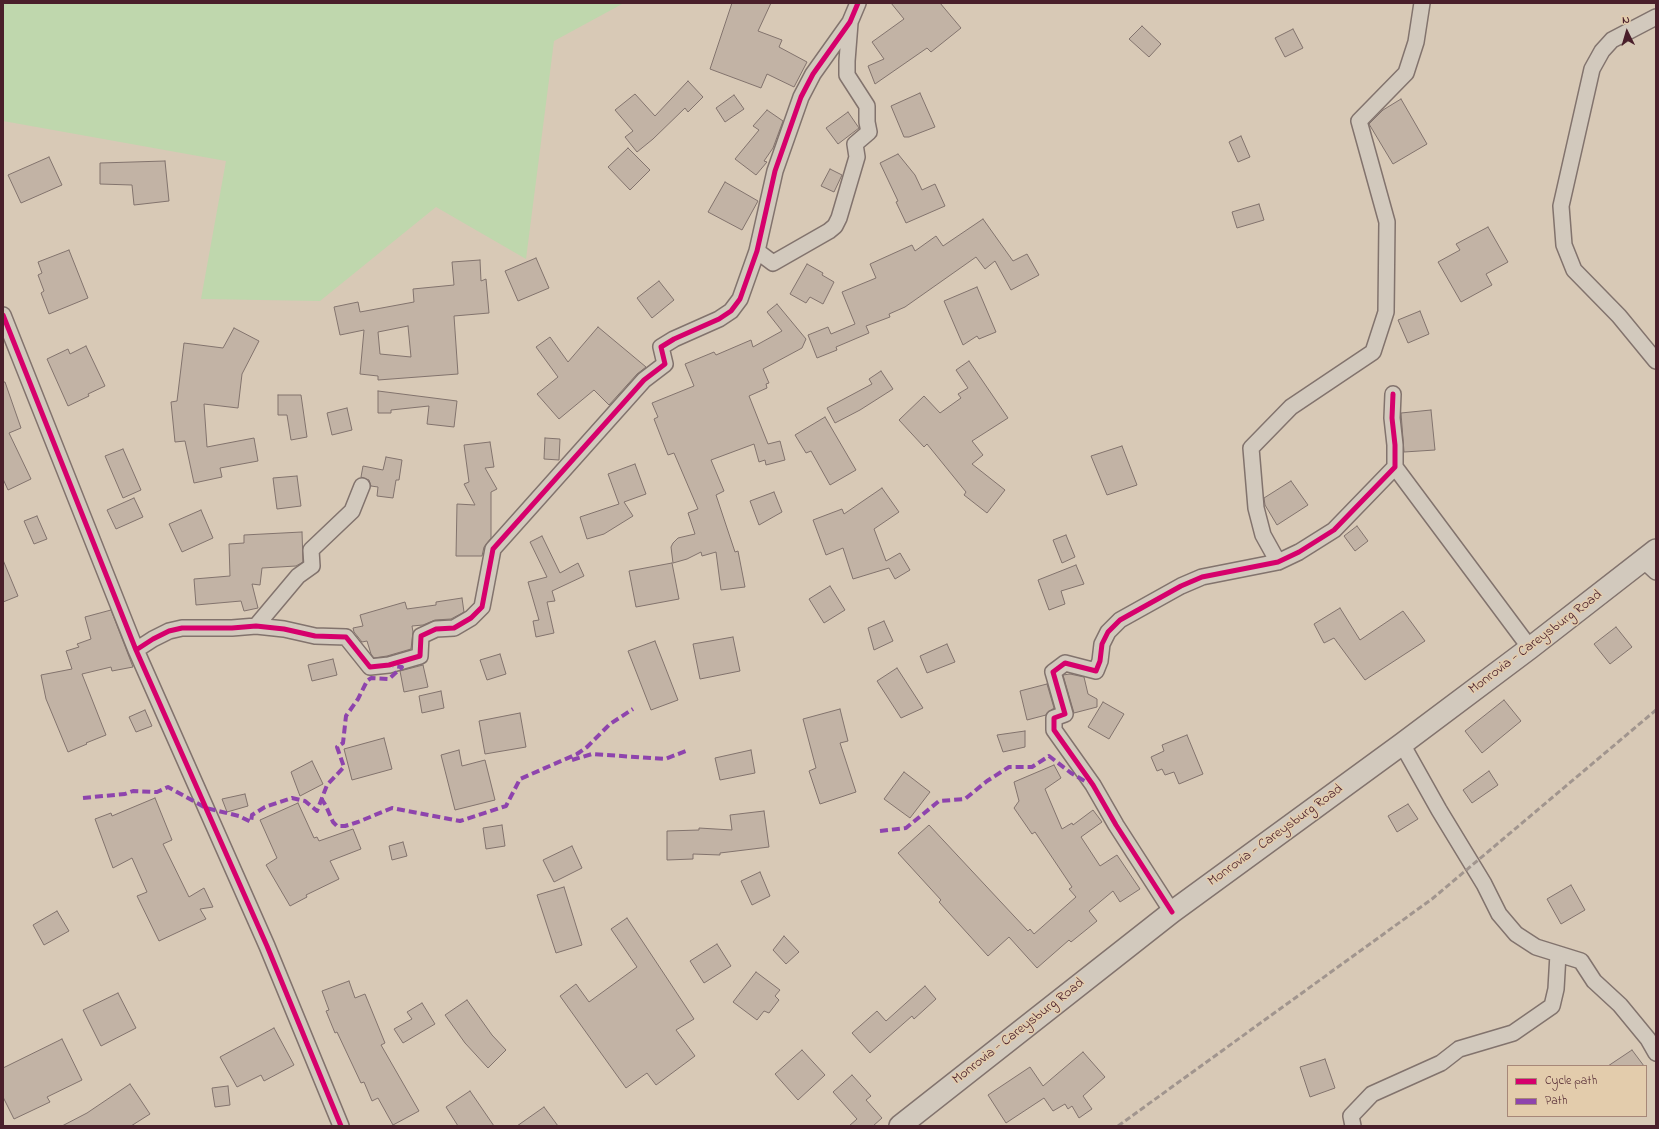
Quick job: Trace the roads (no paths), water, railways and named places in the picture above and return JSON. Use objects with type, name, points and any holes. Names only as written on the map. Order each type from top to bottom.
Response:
[{"type":"main road","name":"Monrovia - Careysburg Road","points":[[900,1126],[1172,912],[1402,744],[1530,648],[1652,561]]},
{"type":"street","points":[[136,650],[169,631],[182,628],[232,628],[256,626],[284,629],[315,636],[346,637],[370,667],[389,665],[420,656],[422,636],[436,629],[454,628],[471,618],[482,607],[493,549],[644,380],[665,364],[661,347],[674,339],[714,322],[731,311],[740,299],[757,250],[775,171],[801,97],[813,74],[850,22],[858,3]]},
{"type":"street","points":[[1278,562],[1263,535],[1256,508],[1251,448],[1291,407],[1373,352],[1386,312],[1387,222],[1359,121],[1406,73],[1416,42],[1422,3]]},
{"type":"street","points":[[1656,17],[1612,40],[1602,51],[1592,69],[1561,206],[1564,245],[1574,270],[1619,316],[1656,361]]},
{"type":"street","points":[[757,250],[773,263],[829,231],[835,226],[839,218],[857,157],[855,144],[869,132],[867,122],[867,106],[847,75],[846,61],[850,22]]},
{"type":"street","points":[[4,319],[136,650],[267,946],[341,1126]]},
{"type":"street","points":[[1393,394],[1392,418],[1395,445],[1395,467],[1530,648]]},
{"type":"street","points":[[1172,912],[1093,785],[1054,730],[1054,718],[1064,714],[1053,672],[1065,663],[1096,671],[1100,661],[1102,644],[1108,632],[1120,620],[1181,586],[1202,577],[1278,562],[1299,552],[1334,530],[1395,467]]},
{"type":"street","points":[[256,626],[298,576],[312,566],[310,550],[352,511],[362,486]]},
{"type":"street","points":[[1402,744],[1484,884],[1499,914],[1516,934],[1536,947],[1581,961],[1594,980],[1620,1005],[1643,1033],[1656,1053]]},
{"type":"street","points":[[1353,1126],[1351,1116],[1372,1094],[1441,1063],[1459,1049],[1513,1033],[1552,1006],[1556,989],[1558,954]]},
{"type":"railway","points":[[1118,1126],[1432,899],[1656,710]]}]
